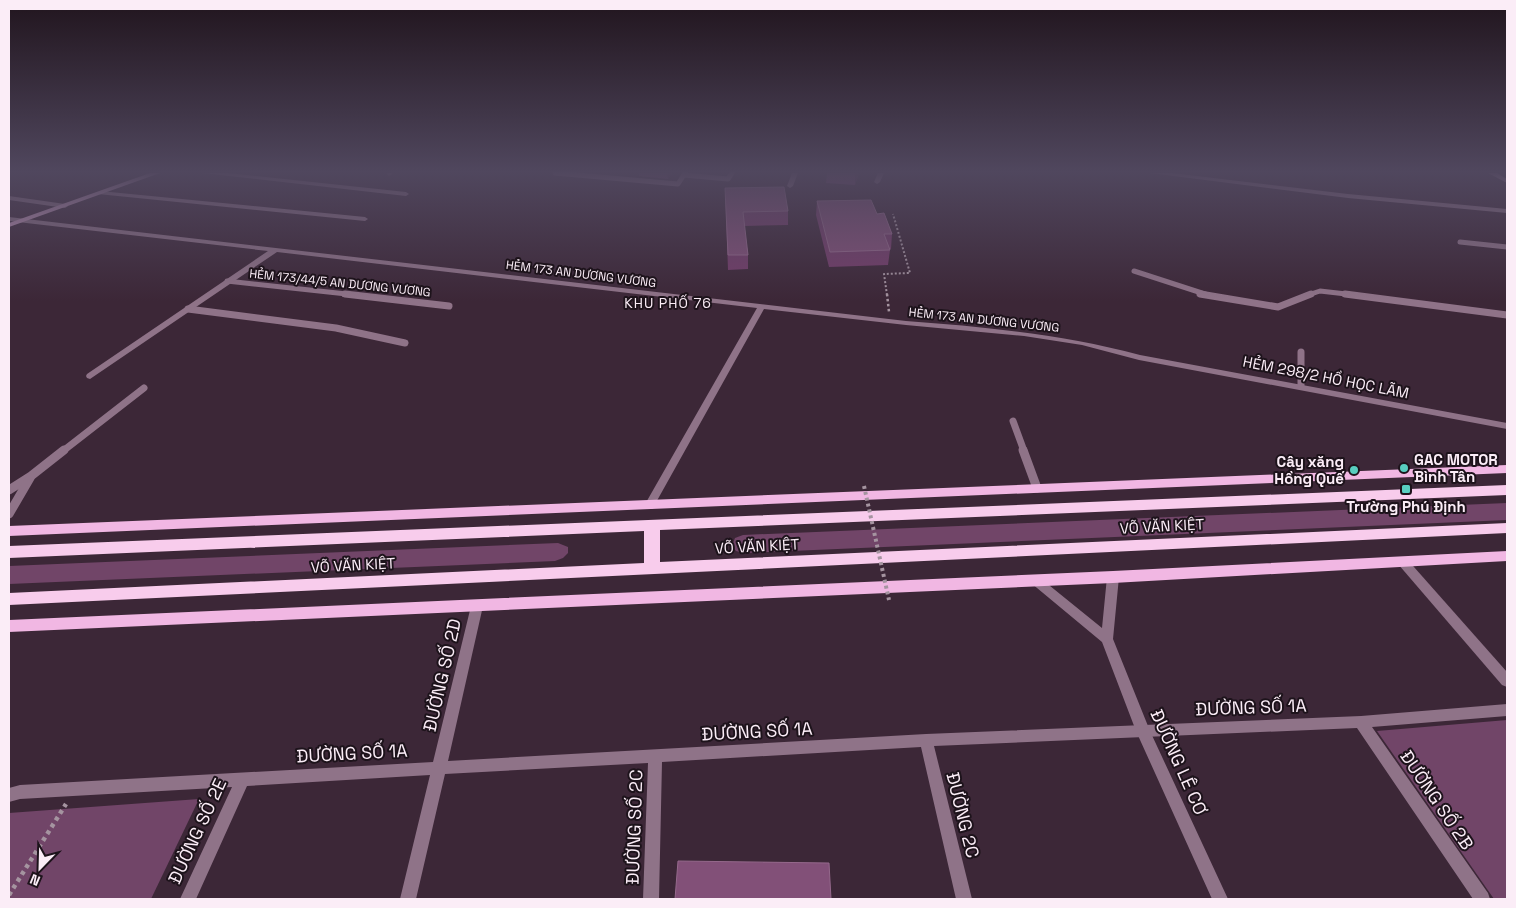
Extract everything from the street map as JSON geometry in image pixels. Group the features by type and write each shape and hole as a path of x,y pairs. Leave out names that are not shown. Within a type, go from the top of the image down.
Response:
{"highway":[{"name":"VÕ VĂN KIỆT","path":"9,552 1507,490"},
{"path":"652,526 652,568"},
{"name":"VÕ VĂN KIỆT","path":"9,599 1507,528"}],"main road":[{"path":"9,225 38,215"},
{"path":"9,531 1507,470"},
{"path":"9,626 1113,577 1507,556"}],"street":[{"path":"328,215 365,219"},
{"name":"HẺM 173 AN DƯƠNG VƯƠNG","path":"9,219 19,222 1030,335 1109,348 1139,357"},
{"path":"90,376 275,250"},
{"path":"649,506 762,306"},
{"name":"HẺM 298/2 HỒ HỌC LÃM","path":"1139,357 1507,426"},
{"path":"1402,561 1507,681"},
{"name":"ĐƯỜNG LÊ CƠ","path":"1113,577 1107,639 1143,731 1220,899"},
{"name":"ĐƯỜNG LÊ CƠ","path":"1035,580 1107,639"},
{"name":"ĐƯỜNG SỐ 2D","path":"408,899 441,767 477,606"},
{"name":"ĐƯỜNG SỐ 1A","path":"9,795 20,792 926,740 1361,722 1507,710"},
{"name":"ĐƯỜNG SỐ 2B","path":"1361,722 1482,899"},
{"name":"ĐƯỜNG 2C","path":"926,740 964,899"},
{"name":"ĐƯỜNG SỐ 2C","path":"650,899 655,755"},
{"name":"ĐƯỜNG SỐ 2E","path":"188,899 243,779"}],"lane":[{"path":"1460,242 1507,247"},
{"path":"1134,271 1199,294 1278,307 1320,290 1507,316"},
{"name":"HẺM 173/44/5 AN DƯƠNG VƯƠNG","path":"227,281 450,306"},
{"path":"188,308 336,328 405,343"},
{"path":"1301,352 1301,386"},
{"path":"9,490 31,476 144,388"},
{"path":"1014,421 1037,488"},
{"path":"9,514 31,476"}],"path":[{"path":"887,320 890,308 884,274 910,273 892,215"},
{"path":"864,486 889,600"},
{"path":"9,895 75,789"}],"shaded area":[{"path":"1507,503 1507,520 744,553 736,551 732,546 735,538 743,535"},
{"path":"558,543 568,547 568,553 563,558 555,561 9,584 9,566"},
{"path":"1507,720 1507,899 1494,899 1377,731"},
{"path":"199,799 151,899 9,899 9,813"}],"building":[{"path":"726,215 743,215 748,255 728,255"},
{"path":"821,215 885,215 892,234 884,234 890,250 830,252"},
{"path":"678,861 829,863 831,899 675,899"}],"place":[{"name":"GAC MOTOR Bình Tân","path":"1404,468"},
{"name":"Cây xăng Hồng Quế","path":"1354,470"},
{"name":"Trường Phú Định","path":"1406,489"}],"district":[{"name":"KHU PHỐ 76","path":"668,303"}]}
